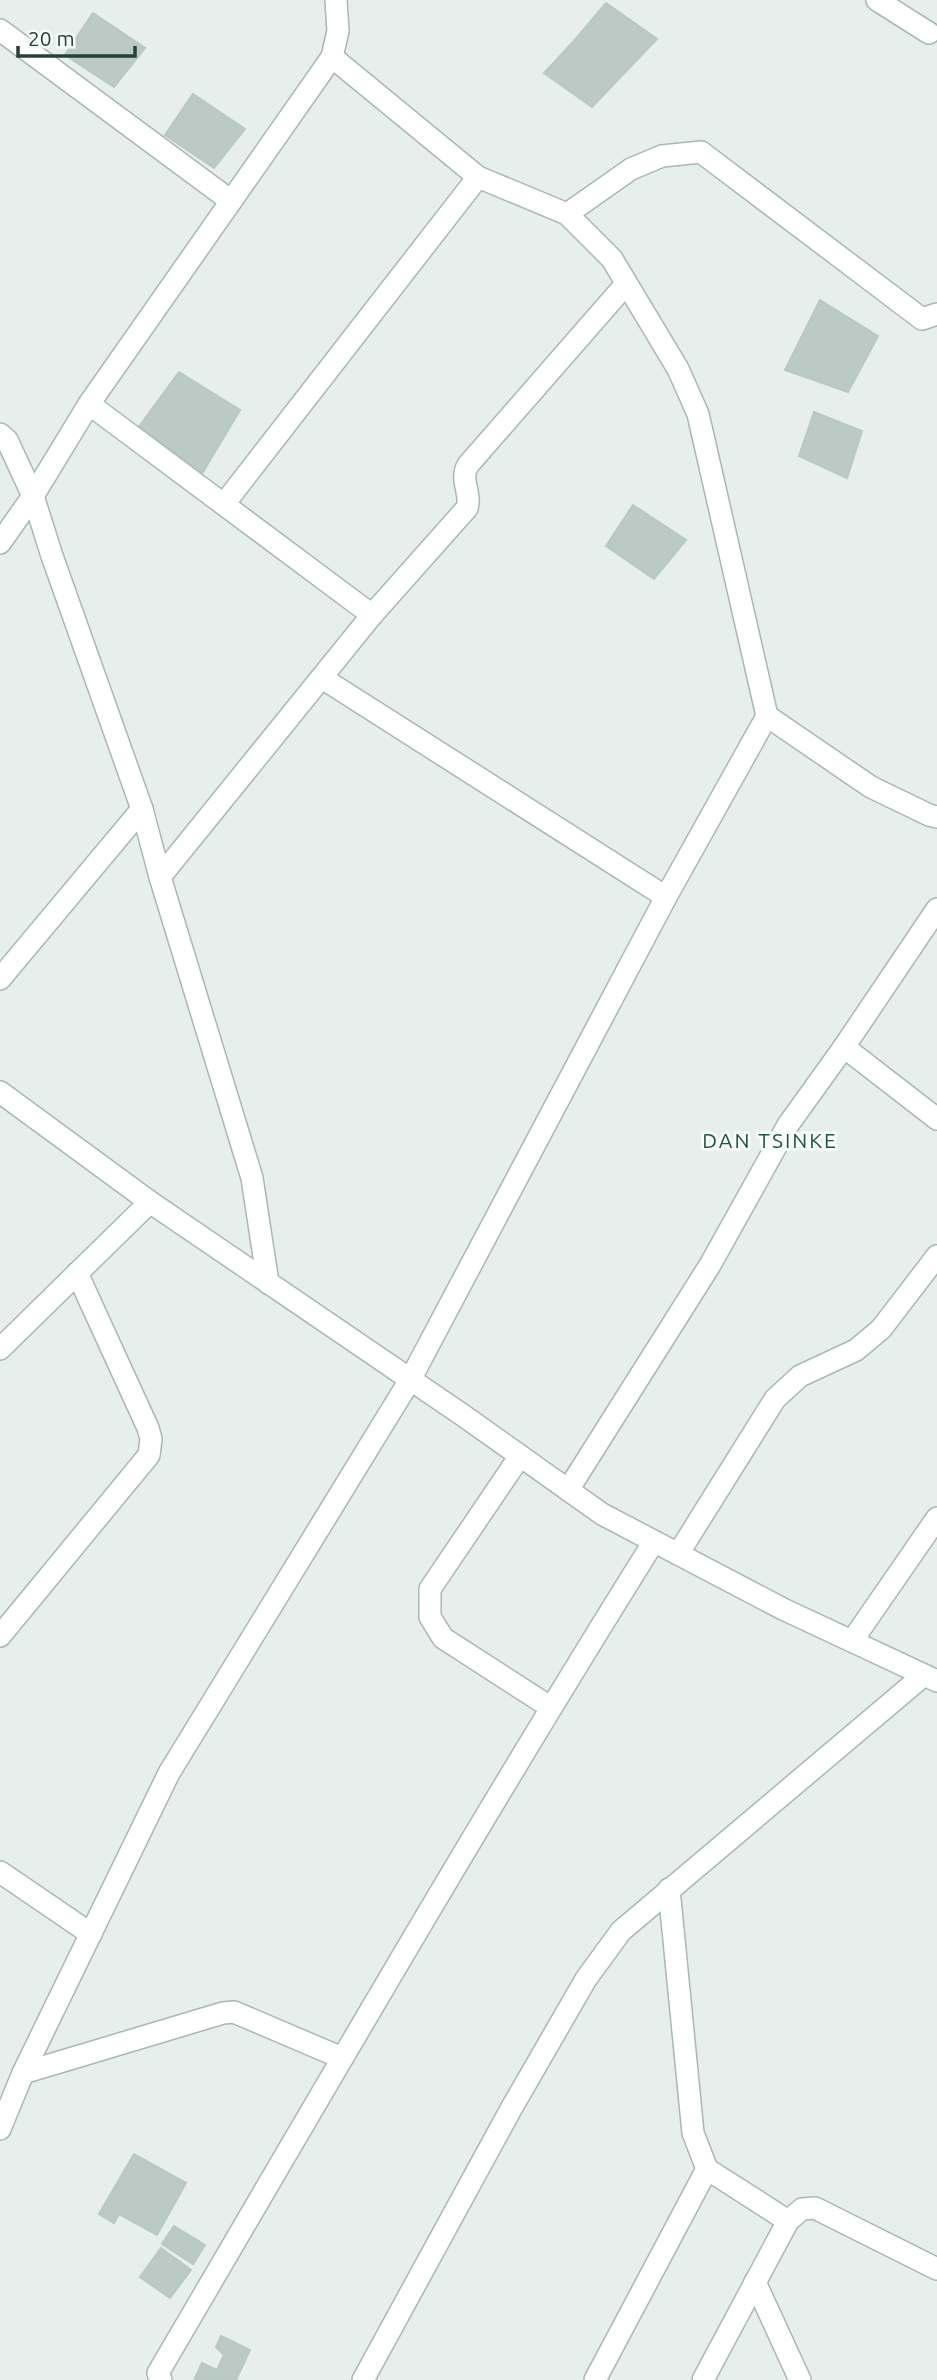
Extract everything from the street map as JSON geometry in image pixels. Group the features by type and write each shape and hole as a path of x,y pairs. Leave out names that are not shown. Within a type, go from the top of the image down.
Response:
{"street":[{"path":"0,543 33,496 89,404 332,57 338,31 336,0"},
{"path":"877,0 929,33"},
{"path":"0,30 231,201"},
{"path":"0,2129 23,2073 169,1773 410,1380 667,897 767,716 698,414 678,369 612,259 567,214 478,177 332,57"},
{"path":"567,214 631,169 662,156 701,152 922,319 937,314"},
{"path":"224,504 478,177"},
{"path":"160,877 372,615 467,508 469,503 463,478 468,465 626,284"},
{"path":"89,404 372,615"},
{"path":"0,434 7,440 33,496 142,809 160,877 252,1178 268,1283"},
{"path":"321,678 667,897"},
{"path":"767,716 871,787 937,817"},
{"path":"0,979 142,809"},
{"path":"568,1490 710,1265 788,1125 937,909"},
{"path":"844,1047 937,1119"},
{"path":"0,1092 150,1202 602,1514 653,1542 930,1678 621,1931 586,1979 511,2109 363,2380"},
{"path":"0,1349 150,1202"},
{"path":"678,1554 775,1399 800,1376 856,1350 881,1329 937,1256"},
{"path":"0,1636 149,1455 151,1439 148,1428 77,1273"},
{"path":"520,1456 430,1589 430,1617 443,1638 550,1707"},
{"path":"852,1641 937,1518"},
{"path":"161,2380 158,2373 342,2058 550,1707 653,1542"},
{"path":"0,1872 91,1934"},
{"path":"669,1889 693,2133 707,2169 788,2221"},
{"path":"23,2073 234,2012 342,2058"},
{"path":"595,2380 707,2169"},
{"path":"703,2380 788,2221 802,2209 815,2208 937,2269"},
{"path":"755,2282 800,2380"}],"building":[{"path":"606,3 657,39 592,107 544,73"},
{"path":"93,13 145,48 114,87 65,55"},
{"path":"193,94 245,129 214,168 165,135"},
{"path":"820,300 878,336 848,392 785,370"},
{"path":"179,372 240,410 200,477 138,428"},
{"path":"814,412 862,431 847,478 799,456"},
{"path":"633,505 686,540 654,579 606,546"},
{"path":"134,2154 186,2183 157,2235 119,2214 114,2223 99,2214"},
{"path":"174,2226 205,2245 193,2264 162,2244"},
{"path":"161,2248 191,2270 170,2298 140,2277"},
{"path":"221,2336 250,2350 236,2380 194,2380 202,2363 217,2370 224,2355 216,2347"}],"district":[{"name":"DAN TSINKE","path":"770,1140"}]}
